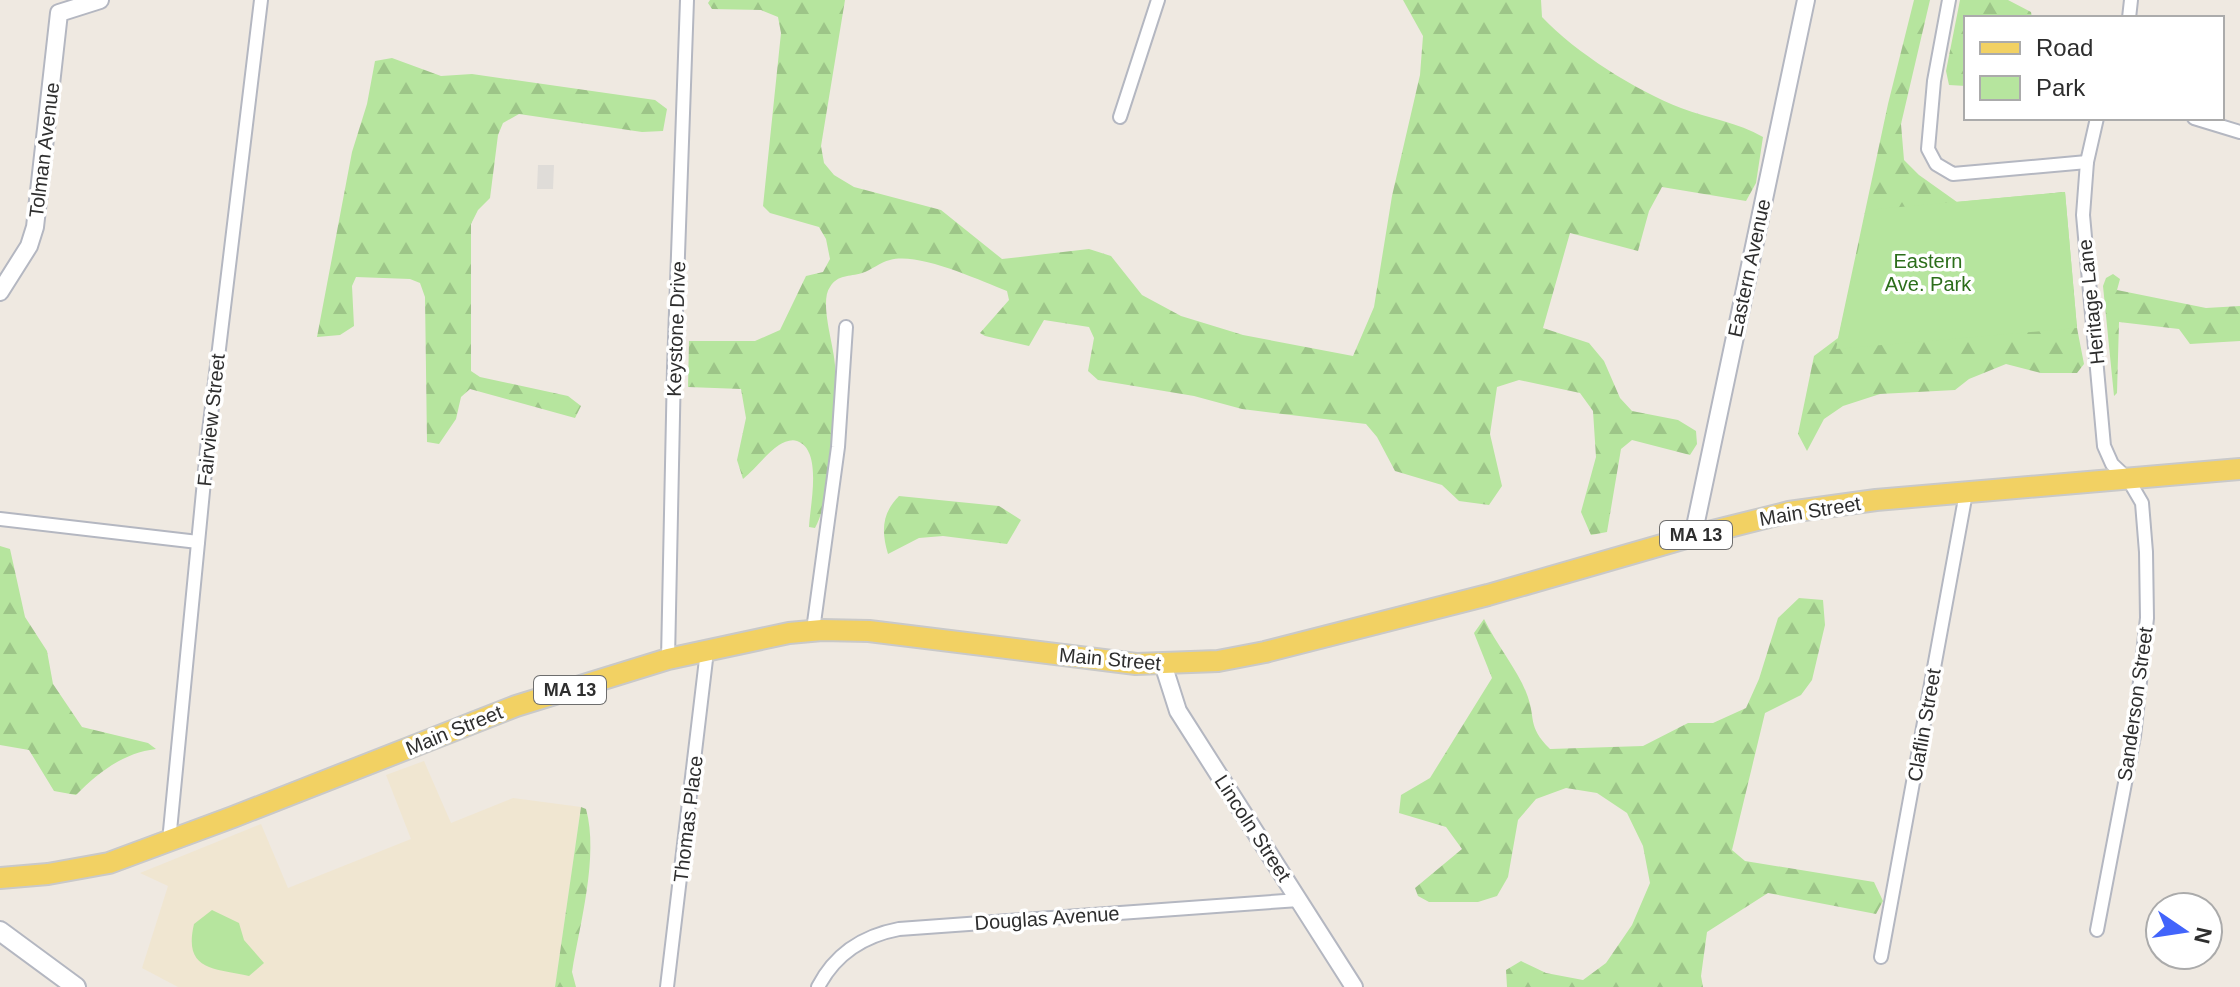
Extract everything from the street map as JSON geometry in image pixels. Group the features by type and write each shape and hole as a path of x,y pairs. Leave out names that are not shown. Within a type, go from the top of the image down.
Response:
{"main road":[{"name":"Main Street","path":"0,878 48,874 109,863 516,706 668,659 813,630 878,632 1104,661 1163,664 1218,661 1265,652 1488,595 1693,536 1800,510 2240,469"},
{"path":"0,931 76,987"}],"street":[{"path":"60,7 100,0"},
{"name":"Fairview Street","path":"169,841 198,542 261,0"},
{"name":"Keystone Drive","path":"668,659 687,0"},
{"path":"1120,117 1158,0"},
{"name":"Eastern Avenue","path":"1693,536 1806,0"},
{"path":"1949,0 1934,81 1928,149 1936,164 1953,174 2087,162"},
{"name":"Tolman Avenue","path":"0,292 29,246 35,227 60,7"},
{"name":"Heritage Lane","path":"2097,120 2087,162 2084,228 2104,446 2112,464 2128,479"},
{"path":"2201,120 2240,132"},
{"path":"813,630 838,447 846,327"},
{"name":"Sanderson Street","path":"2097,930 2134,736 2146,637 2148,596 2142,503 2128,479"},
{"name":"Claflin Street","path":"1881,957 1966,493"},
{"path":"0,519 198,542"},
{"name":"Thomas Place","path":"667,987 707,651"},
{"name":"Lincoln Street","path":"1163,664 1178,711 1354,987"},
{"name":"Douglas Avenue","path":"818,987 833,964 852,947 877,934 899,929 1299,900"}],"shaded area":[{"path":"538,165 554,165 553,189 537,189"},
{"path":"424,761 451,823 513,798 581,807 555,987 178,987 142,968 168,886 140,873 261,824 288,888 411,839 386,775"}],"green space":[{"path":"710,0 845,0 821,146 824,163 834,175 854,187 941,210 1002,259 1089,249 1111,256 1142,295 1181,316 1243,335 1353,356 1374,307 1392,196 1420,75 1423,36 1403,0 1541,0 1542,17 1556,31 1626,81 1692,112 1763,137 1756,183 1746,201 1662,187 1649,211 1638,251 1570,233 1543,328 1589,343 1604,361 1620,398 1632,411 1678,420 1696,431 1697,444 1690,455 1632,440 1621,449 1607,532 1591,535 1581,512 1596,457 1593,411 1580,393 1519,380 1497,387 1490,434 1502,486 1489,505 1459,501 1442,485 1395,471 1377,437 1366,424 1242,409 1194,396 1098,380 1088,371 1094,338 1089,327 1044,320 1029,346 985,336 980,333 1009,300 1007,291 932,263 902,259 886,261 866,272 840,278 827,294 826,313 835,365 832,449 821,513 815,528 809,527 813,479 810,455 805,446 795,440 781,444 743,479 737,460 746,418 741,389 688,387 689,341 755,341 780,330 806,276 823,272 830,259 826,239 819,227 770,213 763,206 781,33 778,17 761,10 712,9 708,3"},
{"name":"Eastern Ave. Park","path":"1914,0 1930,0 1901,124 1904,160 1919,175 1957,202 2065,192 2077,328 2084,364 2077,373 2041,373 2006,364 1969,379 1955,390 1880,394 1843,406 1824,419 1807,451 1798,434 1814,356 1838,338 1888,104"},
{"path":"1960,0 2008,0 2031,12 2032,16 1964,16 1964,86 1949,85 1946,71"},
{"path":"392,58 441,76 472,74 655,100 667,109 663,131 642,132 519,114 503,123 498,135 490,198 478,210 471,224 471,371 480,377 568,396 581,406 575,418 470,389 461,397 456,419 439,444 427,442 425,297 420,283 410,279 356,277 352,286 354,326 340,335 317,337 352,152 367,104 375,61"},
{"name":"Eastern Ave. Park","path":"2065,192 2077,328 1836,349 1867,210"},
{"path":"2113,274 2120,279 2117,290 2206,308 2240,306 2240,341 2190,344 2179,329 2119,322 2117,393 2114,396 2103,286 2106,278"},
{"path":"899,496 999,506 1021,520 1007,544 943,536 919,538 888,554 884,523 889,509"},
{"path":"0,546 10,549 25,617 47,651 53,684 82,727 148,743 156,749 112,765 76,795 54,791 29,750 0,745"},
{"path":"1799,598 1823,600 1825,625 1812,680 1801,695 1765,713 1732,850 1745,861 1874,882 1883,901 1876,914 1768,893 1707,932 1701,976 1703,987 1507,987 1506,970 1521,961 1546,973 1583,980 1606,963 1632,925 1650,883 1643,846 1627,813 1597,793 1566,788 1536,799 1518,820 1508,877 1497,896 1478,902 1429,902 1418,896 1415,888 1462,849 1446,827 1399,813 1401,795 1430,778 1492,678 1474,633 1484,619 1522,683 1535,728 1550,749 1643,746 1688,723 1713,723 1746,708 1759,679 1778,618"},
{"path":"581,807 586,809 590,847 587,890 572,972 576,987 555,987"},
{"path":"212,910 239,923 244,940 264,963 249,976 213,968 197,959 193,951 194,924"}]}
